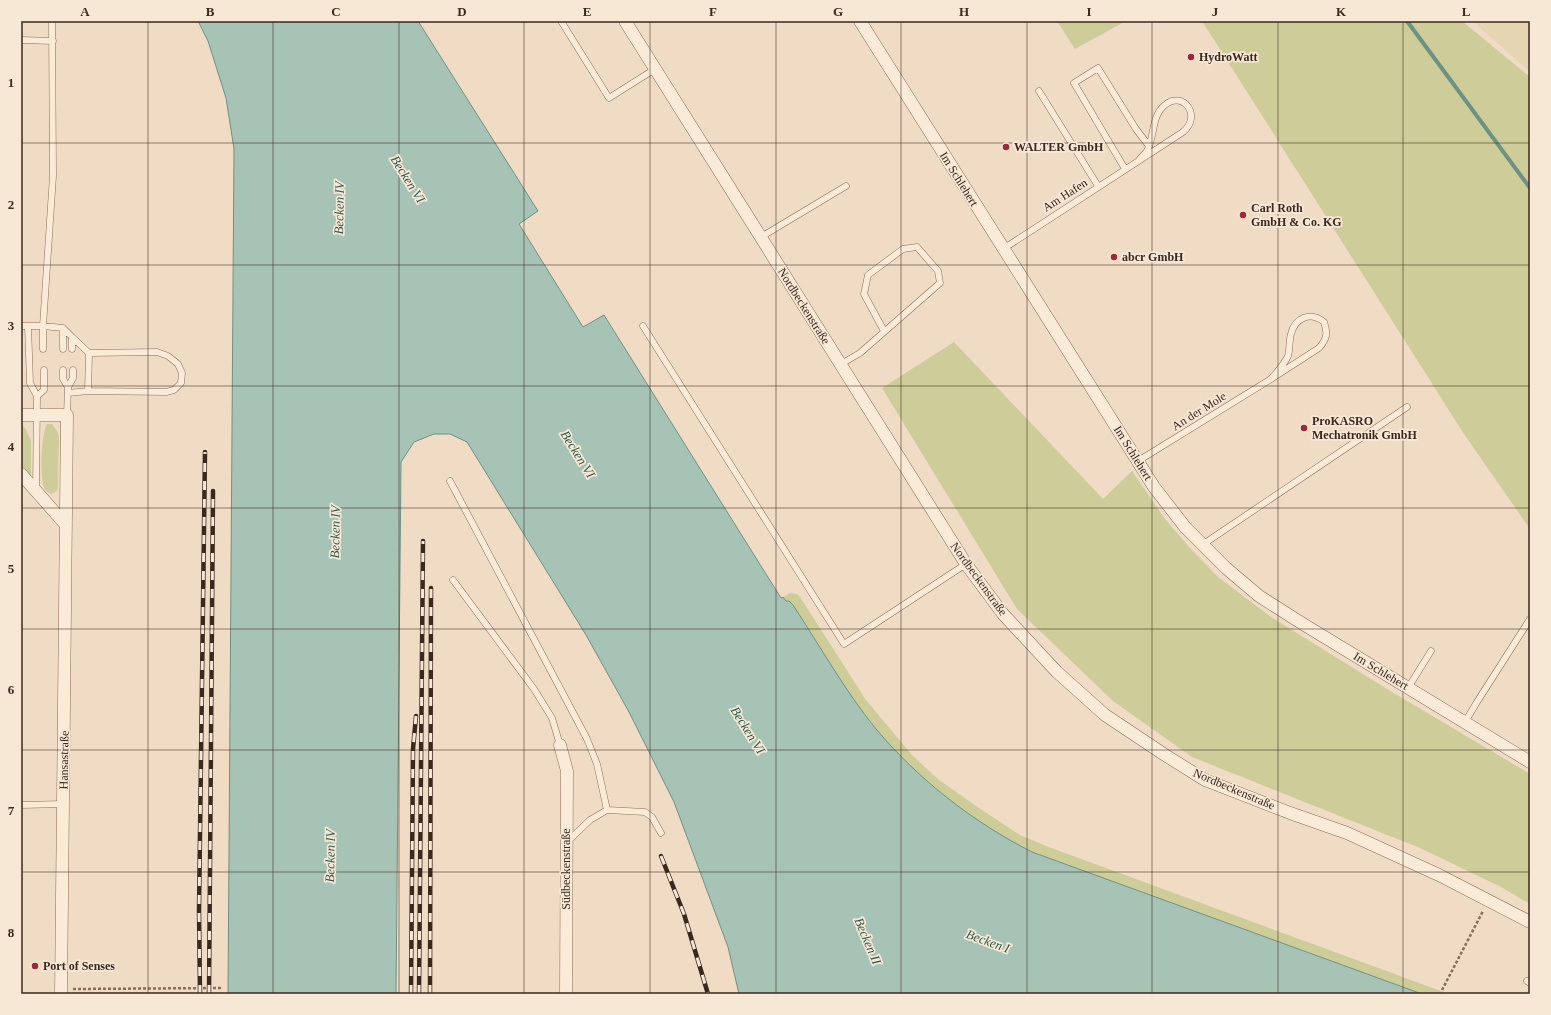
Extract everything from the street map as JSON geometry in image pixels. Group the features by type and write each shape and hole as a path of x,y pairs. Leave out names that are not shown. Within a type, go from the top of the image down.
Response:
{"street":[{"name":"Nordbeckenstraße","path":"625,21 652,71 761,237 966,564 1003,614 1057,672 1105,714 1205,780 1290,813 1348,833 1439,875 1530,922"},
{"name":"Im Schlehert","path":"860,21 1154,487 1185,527 1226,568 1259,596 1530,762"},
{"path":"21,415 67,415"},
{"name":"Hansastraße","path":"61,992 67,415"},
{"path":"21,474 66,525"},
{"name":"Südbeckenstraße","path":"560,745 567,771 566,994"}],"lane":[{"path":"43,349 43,326 53,176 52,21"},
{"path":"561,21 610,98 652,71"},
{"path":"21,40 53,41"},
{"path":"1125,169 1074,83 1098,68 1149,146"},
{"path":"1039,91 1098,186"},
{"name":"Am Hafen","path":"1003,248 1098,186 1139,160 1188,128 1191,124 1192,118 1190,109 1184,102 1175,100 1166,104 1159,110 1149,146 1139,160"},
{"path":"761,237 846,186"},
{"path":"841,364 860,353 940,282 938,271 917,247 903,249 868,275 864,294 884,331"},
{"name":"An der Mole","path":"1138,461 1272,379 1319,348 1325,341 1327,334 1324,322 1314,316 1305,317 1297,322 1291,333 1288,356 1272,379"},
{"path":"21,326 63,328 89,353 157,352 168,356 178,364 182,373 181,383 174,390 166,392 68,390"},
{"path":"28,326 30,383 37,396 36,490"},
{"path":"643,326 844,644 966,564"},
{"path":"63,328 63,349"},
{"path":"72,337 72,349"},
{"path":"88,391 89,353"},
{"path":"37,396 44,390 44,370"},
{"path":"63,370 63,379 68,390"},
{"path":"67,415 68,390 73,378 73,370"},
{"path":"1202,545 1407,407"},
{"path":"450,481 587,739 597,764 606,810"},
{"path":"453,580 534,689 552,718 560,745"},
{"path":"1465,722 1476,702 1530,618"},
{"path":"1408,688 1430,651"},
{"path":"21,805 63,804"},
{"path":"566,843 590,820 606,810 645,812 652,816 661,833"}],"path":[{"path":"1442,990 1489,900"},
{"path":"61,992 222,988"}],"shaded area":[{"path":"1057,21 1126,21 1075,49"},
{"path":"1202,21 1462,21 1530,77 1530,529 1464,434"},
{"path":"1474,21 1530,21 1530,72 1479,27"},
{"path":"954,342 1103,499 1132,471 1165,519 1218,577 1271,617 1392,692 1530,774 1530,904 1501,887 1420,848 1192,757 1113,701 1017,609 882,388"},
{"path":"47,424 52,424 59,437 58,487 57,491 51,494 45,490 41,467 43,438"},
{"path":"21,425 25,428 31,440 31,476 21,468"},
{"path":"790,593 797,594 800,597 866,700 912,755 939,780 1020,835 1046,846 1449,994 1422,994 1032,852 1010,840 968,813 948,798 910,766 876,729 843,684 793,605 789,601 786,601 783,597"}],"water":[{"path":"198,21 418,21 538,211 519,224 583,327 604,315 781,598 783,597 786,601 789,601 793,605 843,684 876,729 910,766 948,798 989,827 1032,852 1422,994 739,994 728,947 674,802 629,712 586,635 467,442 450,434 434,434 414,442 401,462 396,994 228,994 234,149 226,98 208,41"}],"waterway":[{"path":"1407,21 1530,188"}],"railway":[{"path":"200,994 199,911 205,452"},
{"path":"209,994 213,491"},
{"path":"419,994 423,541"},
{"path":"430,994 431,588"},
{"path":"411,994 413,749 416,716"},
{"path":"661,856 684,914 708,994"}],"place":[{"name":"HydroWatt","path":"1191,57"},
{"name":"WALTER GmbH","path":"1006,147"},
{"name":"Carl Roth GmbH & Co. KG","path":"1243,215"},
{"name":"abcr GmbH","path":"1114,257"},
{"name":"ProKASRO Mechatronik GmbH","path":"1304,428"},
{"name":"Port of Senses","path":"35,966"}],"water label":[{"name":"Becken VI","path":"408,179"},
{"name":"Becken IV","path":"339,208"},
{"name":"Becken VI","path":"578,454"},
{"name":"Becken IV","path":"335,532"},
{"name":"Becken VI","path":"748,730"},
{"name":"Becken IV","path":"330,856"},
{"name":"Becken II","path":"868,941"},
{"name":"Becken I","path":"988,941"}]}
